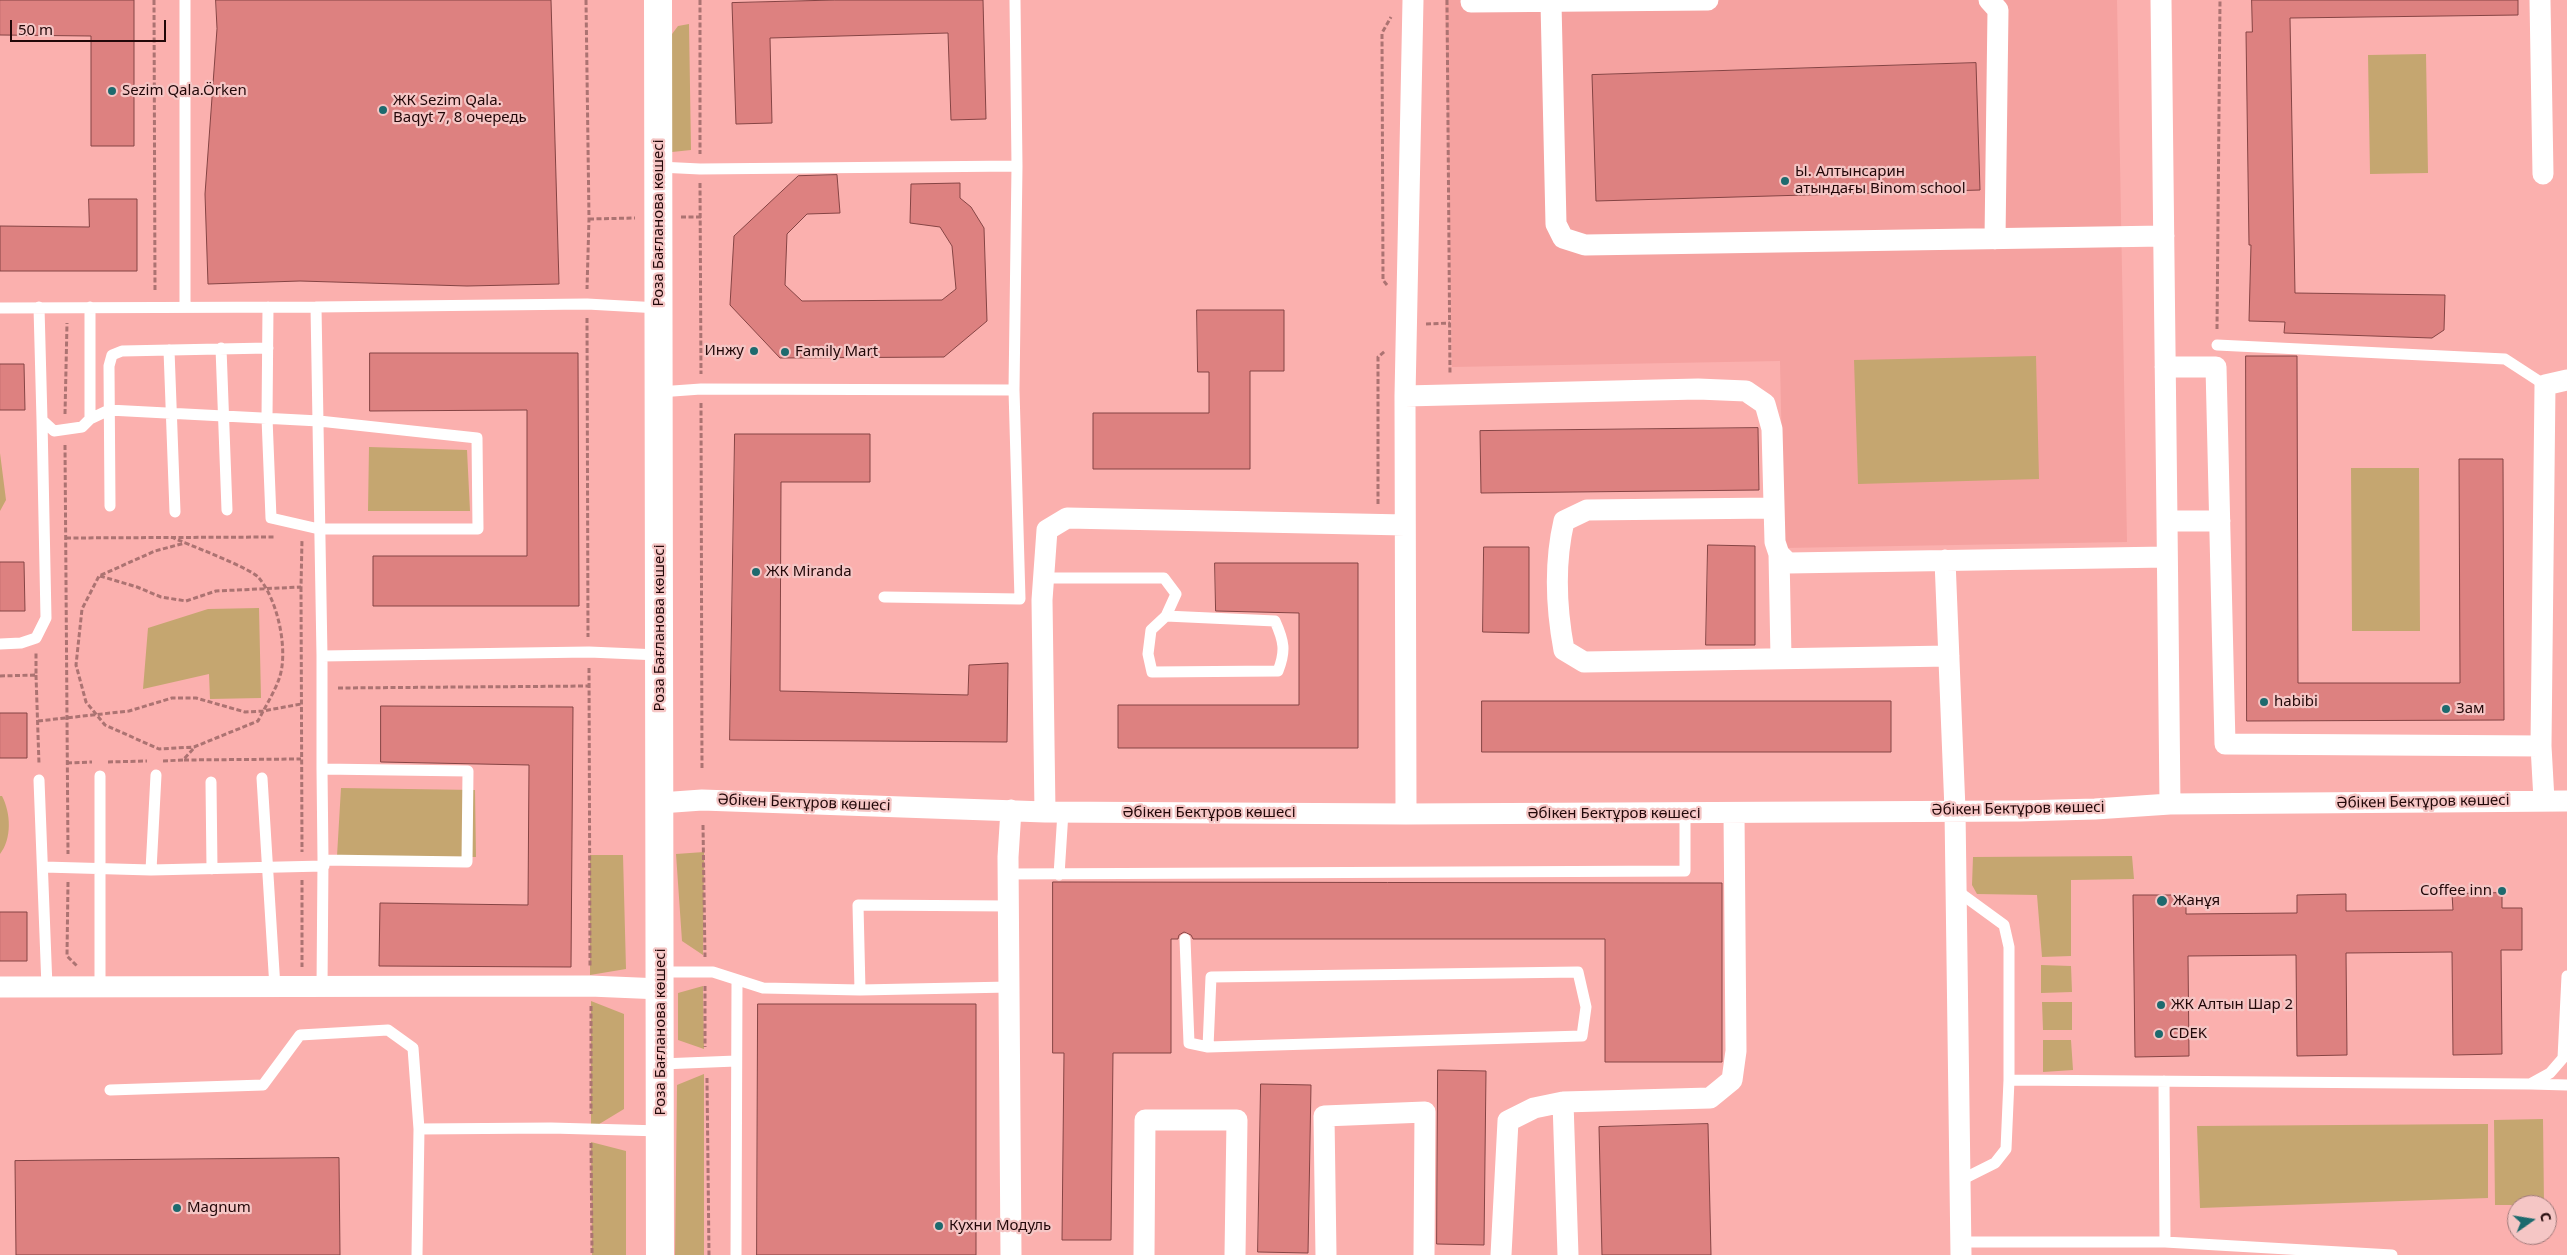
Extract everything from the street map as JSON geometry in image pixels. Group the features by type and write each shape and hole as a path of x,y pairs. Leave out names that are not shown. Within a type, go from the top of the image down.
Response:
{"street":[{"name":"Роза Бағланова көшесі","path":"658,0 660,1255"},
{"path":"1472,2 1551,3 1708,0"},
{"path":"1989,0 1998,10 1995,239"},
{"path":"2161,0 2170,804"},
{"path":"2540,0 2543,174"},
{"path":"1551,3 1556,224 1563,238 1585,245 2164,236"},
{"path":"1404,4 1406,814"},
{"path":"2165,367 2216,367 2225,744 2542,746"},
{"path":"2544,800 2542,746 2545,386 2567,380"},
{"path":"1405,396 1698,389 1746,391 1765,404 1772,429 1775,542 1779,554 1781,658"},
{"path":"1774,508 1587,510 1564,521 1558,549 1558,616 1564,650 1584,662 1949,656"},
{"path":"1054,812 1042,600 1047,530 1068,518 1405,525"},
{"path":"2167,521 2220,521"},
{"path":"1779,554 1788,563 1804,564 2167,557"},
{"path":"1945,560 1955,810 1961,1248"},
{"name":"Әбікен Бектұров көшесі","path":"660,803 702,800 1054,812 1406,814 2095,809 2170,804 2567,801"},
{"path":"1011,810 1009,906 1011,1255"},
{"path":"1501,1255 1508,1121 1534,1108 1564,1102 1710,1098 1732,1080 1736,1051 1734,813"},
{"path":"0,987 312,988 590,986 661,981"},
{"path":"1564,1102 1568,1255"},
{"path":"1326,1255 1324,1116 1425,1112 1424,1255"},
{"path":"1144,1255 1145,1120 1237,1120 1235,1255"}],"lane":[{"path":"185,0 185,307"},
{"path":"1016,0 1017,166 1014,390 1020,599"},
{"path":"658,167 700,169 1017,166"},
{"path":"0,308 587,304 659,308"},
{"path":"0,644 21,643 36,638 46,618 39,307"},
{"path":"90,307 90,419"},
{"path":"42,420 54,431 82,427 90,419 109,410 267,418 319,421 477,438 478,529 319,533 271,518 267,418 268,307"},
{"path":"312,988 323,863 322,656 316,307"},
{"path":"2217,345 2505,359 2545,386"},
{"path":"221,348 227,510"},
{"path":"110,506 109,366 112,355 122,351 268,348"},
{"path":"169,350 175,512"},
{"path":"659,392 701,389 1014,390"},
{"path":"1043,578 1164,578 1176,594 1166,616 1151,630 1148,654 1152,672 1278,671 1284,656 1282,636 1275,621 1166,616"},
{"path":"884,597 1042,600"},
{"path":"322,656 588,652 660,655"},
{"path":"44,867 151,870 267,866 302,867 323,863 466,862 468,771 322,769"},
{"path":"151,870 156,775"},
{"path":"100,776 100,988"},
{"path":"262,778 275,988"},
{"path":"39,780 44,867 47,988"},
{"path":"211,782 212,869"},
{"path":"1054,812 1059,875"},
{"path":"1010,874 1685,871 1685,813"},
{"path":"1956,890 2004,925 2009,947 2009,1080 2006,1149 1995,1163 1959,1181"},
{"path":"860,990 858,905 1009,906"},
{"path":"1185,939 1189,1043 1208,1047 1582,1036 1586,1007 1578,972 1211,977 1208,1047"},
{"path":"661,981 714,972 763,988 860,990 1010,987"},
{"path":"2530,1084 2550,1073 2562,1058 2567,976"},
{"path":"736,1255 737,980"},
{"path":"110,1090 263,1085 300,1035 388,1030 413,1048 418,1129 417,1255"},
{"path":"661,1064 736,1061"},
{"path":"2009,1080 2567,1085"},
{"path":"2164,1081 2165,1242"},
{"path":"418,1129 661,1131"},
{"path":"1961,1248 2165,1242 2329,1253 2392,1255"}],"path":[{"path":"154,0 155,307"},
{"path":"586,0 589,219 587,304 588,652 592,1255"},
{"path":"1447,0 1451,395"},
{"path":"2217,345 2220,0"},
{"path":"1388,286 1383,280 1382,33 1404,4"},
{"path":"67,307 64,429 68,868 67,956 100,988"},
{"path":"1378,524 1378,358 1390,346"},
{"path":"312,988 302,867 301,587 302,537 319,533"},
{"path":"171,537 185,543 257,576 275,604 282,639 280,678 258,720 194,747 159,749 105,725 86,702 76,665 82,609 99,576 155,551 185,543"},
{"path":"66,538 283,537"},
{"path":"99,576 137,586 161,597 186,601 216,591 265,587 301,587"},
{"path":"36,638 39,780"},
{"path":"0,676 36,675"},
{"path":"322,689 589,686"},
{"path":"38,721 129,711 172,698 196,698 245,712 263,711 300,704 322,704"},
{"path":"183,760 194,747"},
{"path":"106,762 301,759"},
{"path":"67,763 96,762"},
{"path":"703,825 705,852"}],"shaded area":[{"name":"Ы. Алтынсарин атындағы Binom school","path":"1445,0 2117,0 2127,542 1784,548 1780,361 1452,367"},
{"path":"689,24 691,150 672,152 672,34 678,26"},
{"path":"2426,54 2428,173 2370,174 2368,55"},
{"path":"2036,356 2039,479 1858,484 1854,360"},
{"path":"369,447 467,450 470,511 368,511"},
{"path":"0,453 6,500 0,511"},
{"path":"2351,468 2419,468 2420,631 2352,631"},
{"path":"259,608 261,698 210,699 209,674 143,689 148,628 208,609"},
{"path":"341,788 475,790 476,857 337,856"},
{"path":"0,796 2,796 5,803 9,826 7,841 0,854"},
{"path":"704,852 703,955 682,941 676,854"},
{"path":"590,855 623,855 626,969 590,975"},
{"path":"2132,856 2134,879 2071,880 2071,956 2042,957 2037,895 1977,894 1972,885 1973,857"},
{"path":"2041,965 2071,966 2072,992 2041,993"},
{"path":"703,986 704,1049 678,1040 678,993"},
{"path":"591,1001 624,1014 624,1109 591,1129"},
{"path":"2042,1002 2072,1002 2072,1030 2043,1030"},
{"path":"2043,1040 2071,1040 2073,1070 2043,1072"},
{"path":"704,1074 704,1255 675,1255 677,1085"},
{"path":"2543,1119 2544,1195 2507,1195 2507,1205 2495,1205 2494,1120"},
{"path":"2488,1124 2488,1198 2200,1208 2197,1126"},
{"path":"591,1142 626,1151 626,1255 592,1255"}],"building":[{"name":"Sezim Qala.Örken","path":"0,0 134,0 134,146 91,146 91,36 0,35"},
{"name":"ЖК Sezim Qala. Baqyt 7, 8 очередь","path":"216,0 551,0 559,284 467,286 300,281 208,284 205,194 217,29"},
{"path":"835,0 983,0 986,119 951,120 948,33 770,38 772,123 736,124 732,3"},
{"path":"2252,0 2518,0 2518,15 2290,18 2295,293 2445,295 2444,330 2432,338 2284,333 2285,322 2249,321 2251,245 2249,245 2246,32 2252,32"},
{"path":"1976,63 1980,190 1596,201 1592,75"},
{"path":"837,175 840,213 807,214 787,234 785,285 802,301 942,300 956,289 952,246 940,227 910,223 911,184 960,183 960,198 971,207 984,228 987,321 944,357 780,358 730,305 734,236 798,176"},
{"path":"89,199 137,199 137,271 0,271 0,226 89,227"},
{"path":"1197,310 1284,310 1284,371 1250,371 1250,469 1093,469 1093,413 1209,413 1209,372 1198,372"},
{"path":"370,353 578,353 579,606 373,606 373,556 527,556 527,410 370,411"},
{"path":"2246,356 2297,356 2298,683 2460,683 2459,459 2503,459 2504,720 2247,721"},
{"path":"0,364 24,364 25,410 0,410"},
{"path":"1758,428 1759,490 1481,493 1480,431"},
{"name":"ЖК Miranda","path":"735,434 870,434 870,482 781,482 780,691 968,695 969,665 1008,663 1007,742 730,740"},
{"path":"1708,545 1755,546 1755,645 1706,645"},
{"path":"1484,547 1529,547 1529,633 1483,632"},
{"path":"0,562 24,562 25,611 0,611"},
{"path":"1215,563 1358,563 1358,748 1118,748 1118,705 1299,705 1299,613 1216,611"},
{"path":"1482,701 1891,701 1891,752 1482,752"},
{"path":"381,706 573,707 571,967 379,966 380,903 528,905 529,765 381,762"},
{"path":"0,713 27,713 27,758 0,758"},
{"path":"1053,882 1722,883 1722,1062 1605,1062 1605,939 1193,939 1191,935 1184,932 1179,935 1178,939 1171,939 1171,1053 1113,1053 1111,1240 1062,1240 1064,1053 1053,1053"},
{"name":"ЖК Алтын Шар 2","path":"2502,893 2502,908 2522,908 2522,950 2501,950 2502,1054 2453,1055 2452,952 2346,953 2347,1055 2297,1056 2296,955 2188,956 2189,1056 2135,1057 2133,895 2186,895 2186,914 2297,913 2297,895 2346,894 2346,911 2453,910 2452,894"},
{"path":"0,912 27,912 27,961 0,961"},
{"path":"758,1004 976,1004 976,1255 757,1255"},
{"path":"1438,1070 1486,1071 1484,1245 1437,1244"},
{"path":"1261,1084 1311,1085 1308,1253 1258,1252"},
{"path":"1708,1124 1711,1255 1602,1255 1599,1127"},
{"name":"Magnum","path":"339,1158 340,1255 16,1255 15,1161"}],"place":[{"name":"Sezim Qala.Örken","path":"112,91"},
{"name":"ЖК Sezim Qala. Baqyt 7, 8 очередь","path":"383,110"},
{"name":"Ы. Алтынсарин атындағы Binom school","path":"1785,181"},
{"name":"Инжу","path":"754,351"},
{"name":"Family Mart","path":"785,352"},
{"name":"ЖК Miranda","path":"756,572"},
{"name":"habibi","path":"2264,702"},
{"name":"Зам","path":"2446,709"},
{"name":"Coffee inn","path":"2502,891"},
{"name":"Жанұя","path":"2162,901"},
{"name":"ЖК Алтын Шар 2","path":"2161,1005"},
{"name":"CDEK","path":"2159,1034"},
{"name":"Magnum","path":"177,1208"},
{"name":"Кухни Модуль","path":"939,1226"}]}
